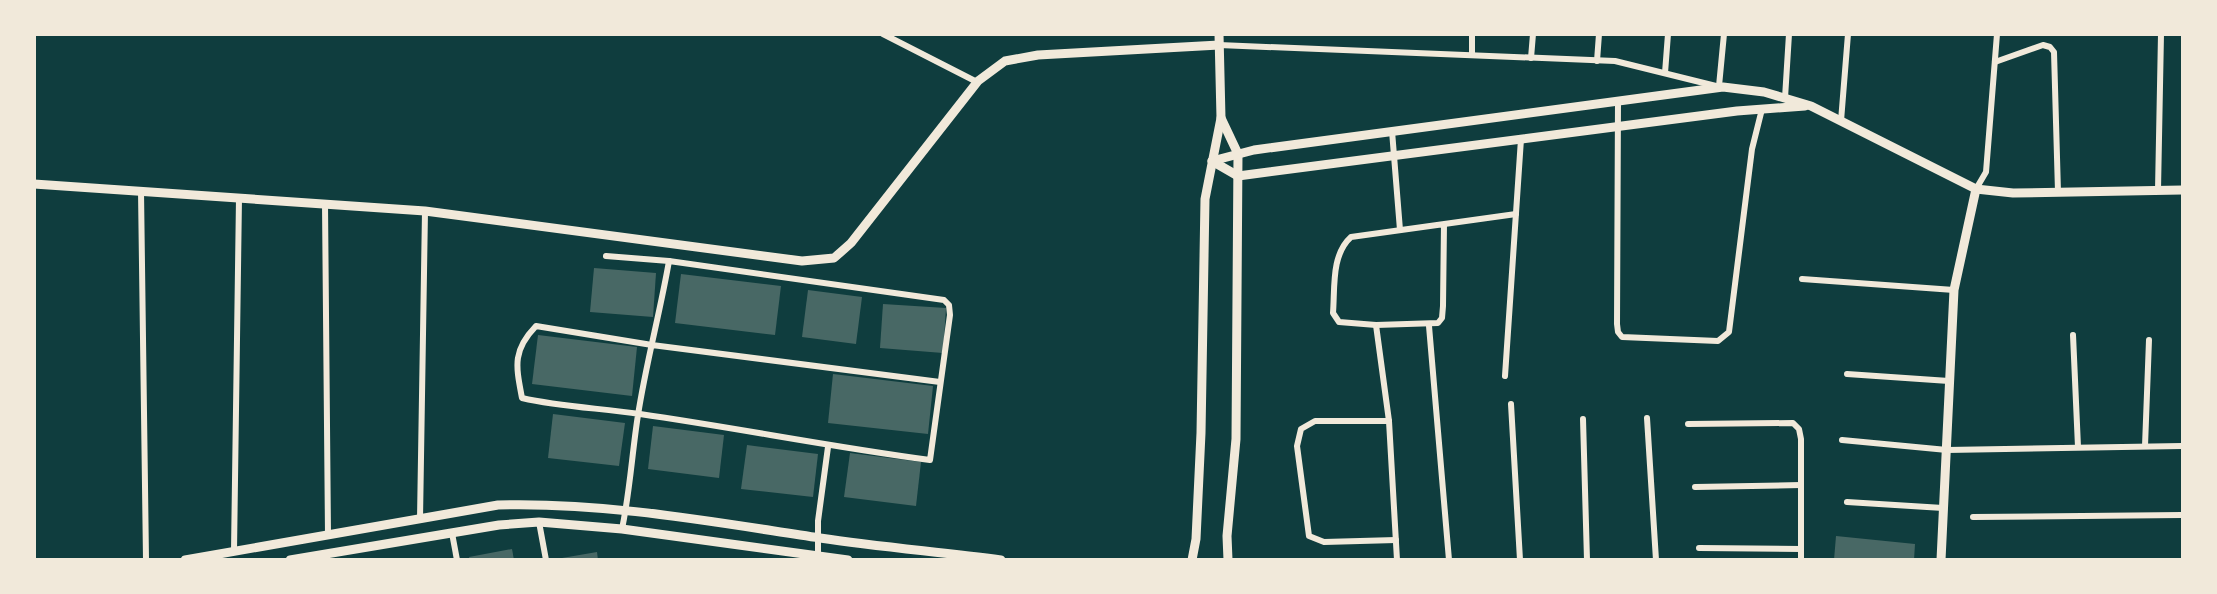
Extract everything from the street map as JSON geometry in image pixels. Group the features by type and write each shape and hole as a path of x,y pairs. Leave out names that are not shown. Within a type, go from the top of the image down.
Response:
{"street":[{"path":"882,34 977,82"},
{"path":"1192,560 1196,539 1201,433 1205,198 1221,118 1219,34"},
{"path":"1472,34 1472,55"},
{"path":"1531,58 1533,34"},
{"path":"1597,61 1599,34"},
{"path":"1665,73 1668,34"},
{"path":"1721,87 1724,34"},
{"path":"1785,98 1789,34"},
{"path":"1841,121 1848,34"},
{"path":"1941,560 1954,290 1976,189 1986,172 1997,34"},
{"path":"2158,190 2161,34"},
{"path":"34,184 425,212 802,261 834,258 851,243 977,82 1005,62 1038,55 1219,45 1616,61 1721,87 1764,92 1811,106 1976,189 2013,193 2182,190"},
{"path":"1995,62 2043,45 2055,52 2058,192"},
{"path":"1212,161 1238,154 1392,131 1721,87"},
{"path":"1618,101 1620,126 1618,333 1622,337 1718,341 1729,332 1752,149 1762,109"},
{"path":"1212,161 1238,176 1620,126 1762,109 1811,106"},
{"path":"1221,118 1238,154 1236,439 1227,536 1228,560"},
{"path":"1392,131 1400,230"},
{"path":"1505,376 1521,139"},
{"path":"141,191 146,560"},
{"path":"234,551 239,198"},
{"path":"325,204 328,535"},
{"path":"420,519 425,212"},
{"path":"1444,224 1442,318 1438,323 1429,326 1339,322 1333,313 1337,259 1342,245 1351,237 1400,230 1516,214"},
{"path":"606,256 669,261 944,300 949,305 950,315 930,460 828,447 638,414 551,404 522,398 515,361 524,338 536,326 652,345 940,382"},
{"path":"622,529 638,414 669,261"},
{"path":"1802,279 1954,290"},
{"path":"1376,325 1389,421 1397,560"},
{"path":"1429,326 1449,560"},
{"path":"2073,335 2078,447"},
{"path":"2145,446 2149,340"},
{"path":"1847,374 1949,381"},
{"path":"1511,404 1520,560"},
{"path":"1647,418 1656,560"},
{"path":"1583,419 1587,560"},
{"path":"1389,421 1315,421 1301,429 1297,446 1309,536 1324,542 1396,540"},
{"path":"1688,424 1793,423 1799,429 1802,439 1801,560"},
{"path":"1842,440 1947,450 2182,446"},
{"path":"818,556 828,447"},
{"path":"1695,487 1801,485"},
{"path":"1847,502 1943,508"},
{"path":"185,560 498,505 522,504 626,510 818,538 1001,560"},
{"path":"522,504 522,523"},
{"path":"1973,517 2182,515"},
{"path":"539,522 546,560"},
{"path":"290,560 339,555 452,533 539,522 622,529 848,560"},
{"path":"452,533 457,560"},
{"path":"1699,548 1801,549"}],"building":[{"path":"594,268 656,273 653,317 590,312"},
{"path":"681,274 781,286 775,335 675,323"},
{"path":"808,290 862,297 856,344 802,337"},
{"path":"883,304 946,308 943,353 880,348"},
{"path":"538,335 637,347 632,396 532,384"},
{"path":"833,374 933,386 928,434 828,423"},
{"path":"553,414 625,423 619,466 548,458"},
{"path":"653,426 724,435 719,478 648,469"},
{"path":"747,445 818,454 813,497 741,489"},
{"path":"850,453 921,462 916,506 844,497"},
{"path":"1836,536 1915,544 1914,560 1834,560"},
{"path":"512,549 514,560 470,560 469,557"},
{"path":"597,552 598,560 562,560 562,558"}]}
